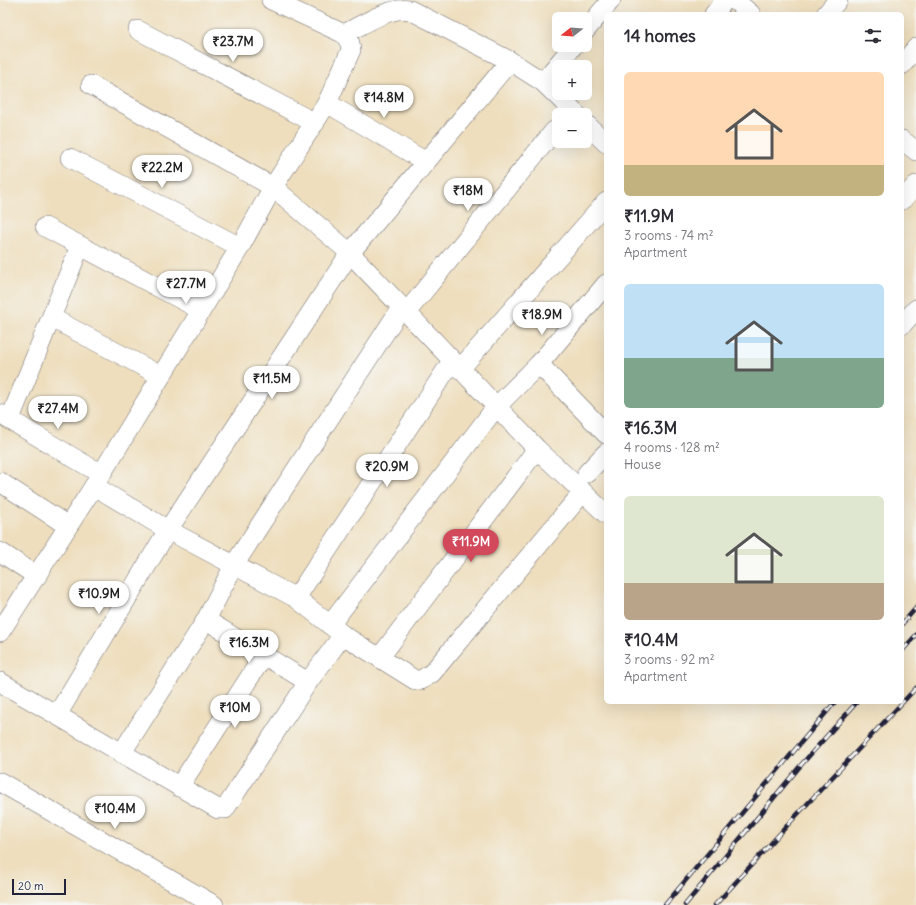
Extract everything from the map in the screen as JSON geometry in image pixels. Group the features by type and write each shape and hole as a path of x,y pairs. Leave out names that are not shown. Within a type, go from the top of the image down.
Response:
{"street":[{"path":"2,622 37,576 98,480 240,247 273,187 327,103 351,50 350,43 344,34 271,0"},
{"path":"592,23 611,0"},
{"path":"716,12 725,0"},
{"path":"734,0 749,12"},
{"path":"828,12 838,0"},
{"path":"344,34 391,12 402,8 410,10 510,61 543,82 570,108"},
{"path":"138,30 315,123"},
{"path":"904,63 916,48"},
{"path":"543,82 568,52"},
{"path":"57,715 168,530 350,253 510,61"},
{"path":"91,85 273,187 350,253 537,449 604,512"},
{"path":"327,103 426,162"},
{"path":"592,129 604,141"},
{"path":"121,754 206,620 234,566 404,311 552,133"},
{"path":"904,142 916,151"},
{"path":"70,158 240,247"},
{"path":"904,198 916,185"},
{"path":"296,598 456,365 604,204"},
{"path":"45,227 201,310"},
{"path":"80,246 52,318 5,417 98,480 168,530 296,598 336,630 415,680 421,680 428,677 583,492"},
{"path":"0,682 179,787 218,809 225,810 308,682 336,630 496,407 539,364 604,286"},
{"path":"904,323 916,309"},
{"path":"52,318 161,376"},
{"path":"539,364 604,432"},
{"path":"380,657 537,449"},
{"path":"587,473 604,455"},
{"path":"0,482 68,526"},
{"path":"0,552 37,576"},
{"path":"206,620 308,682"},
{"path":"179,787 264,655"},
{"path":"0,782 214,905"}],"railway":[{"path":"904,622 916,608"},
{"path":"904,649 916,635"},
{"path":"904,701 916,688"},
{"path":"665,905 833,704"},
{"path":"685,905 801,765 855,704"},
{"path":"715,905 901,704"}]}
